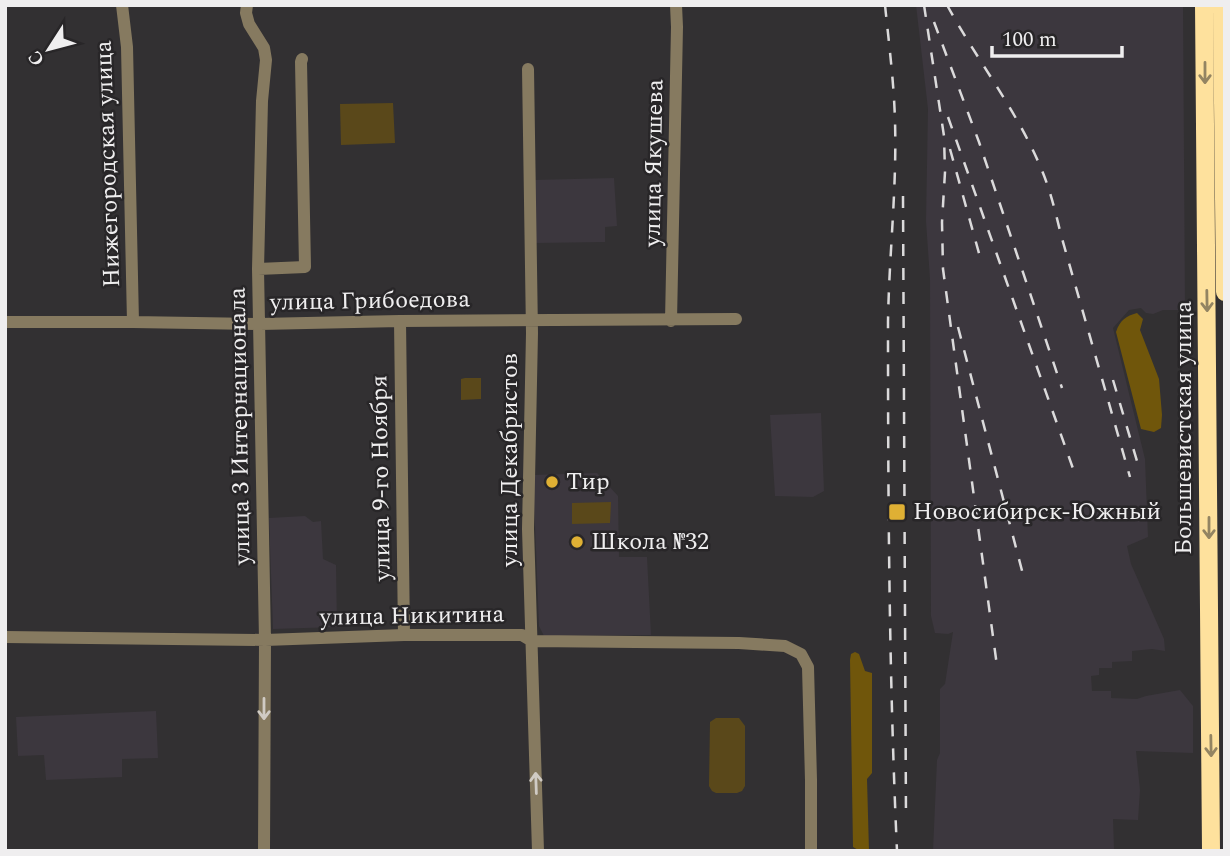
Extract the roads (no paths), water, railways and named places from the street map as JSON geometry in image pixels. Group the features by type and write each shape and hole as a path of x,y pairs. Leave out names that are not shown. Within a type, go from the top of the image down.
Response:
{"highway":[{"name":"Большевистская улица","path":"1205,5 1211,851"},
{"name":"Большевистская улица","path":"1222,5 1225,292"}],"street":[{"name":"Нижегородская улица","path":"122,5 127,47 133,322"},
{"name":"улица 3 Интернационала","path":"247,5 249,24 264,48 266,60 262,102 258,269 265,640 264,851"},
{"name":"улица Якушева","path":"671,321 676,5"},
{"path":"258,269 305,267 302,59"},
{"name":"улица Декабристов","path":"528,69 532,320 528,529 538,851"},
{"name":"улица Грибоедова","path":"5,322 260,324 736,319"},
{"name":"улица 9-го Ноября","path":"400,321 404,635"},
{"name":"улица Никитина","path":"5,637 265,640 404,635 522,635 532,641 785,646 801,654 808,667 811,851"}],"railway":[{"path":"885,5 895,121 888,388 891,653 897,851"},
{"path":"924,5 944,136 943,269 997,666"},
{"path":"947,5 1022,129 1043,173 1130,477"},
{"path":"934,22 979,142 1062,388"},
{"path":"948,117 1076,477"},
{"path":"950,149 982,264"},
{"path":"903,196 906,819"},
{"path":"958,327 1025,582"},
{"path":"1113,380 1137,461"}],"place":[{"name":"Тир","path":"552,482"},
{"name":"Новосибирск-Южный","path":"897,512"},
{"name":"Школа №32","path":"577,542"}]}
